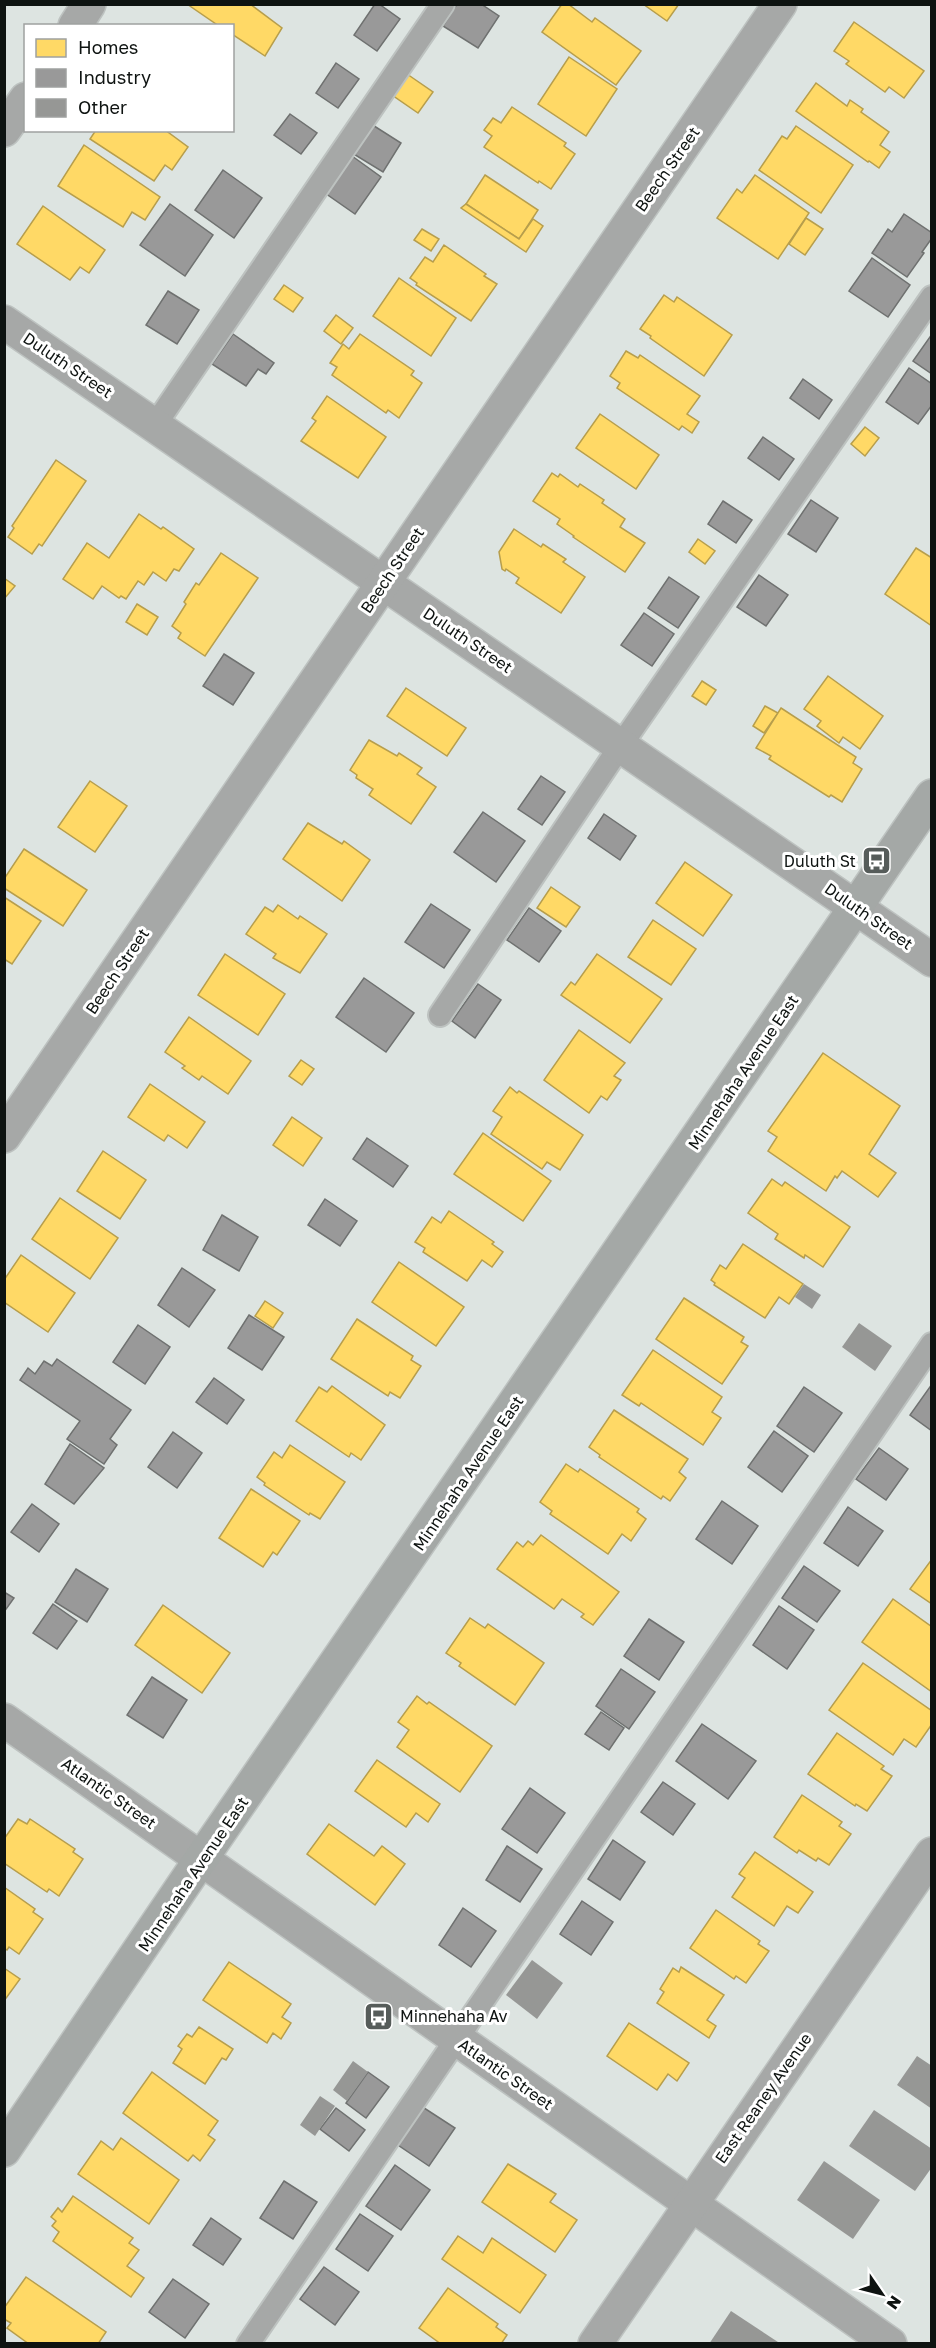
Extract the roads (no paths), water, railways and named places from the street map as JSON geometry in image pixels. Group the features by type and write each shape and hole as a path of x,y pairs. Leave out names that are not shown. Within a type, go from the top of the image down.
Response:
{"main road":[{"name":"Minnehaha Avenue East","path":"4,2150 201,1859 932,796"}],"street":[{"path":"76,24 89,4"},
{"name":"Beech Street","path":"4,1136 780,4"},
{"path":"4,130 24,102"},
{"name":"Duluth Street","path":"4,322 932,960"},
{"name":"Atlantic Street","path":"4,1720 890,2343"},
{"name":"East Reaney Avenue","path":"594,2343 932,1854"}],"lane":[{"path":"155,425 444,4"},
{"path":"440,1015 621,745 932,297"},
{"path":"248,2343 932,1344"}],"place":[{"name":"Duluth St","path":"877,861"},
{"name":"Minnehaha Av","path":"379,2016"}]}
